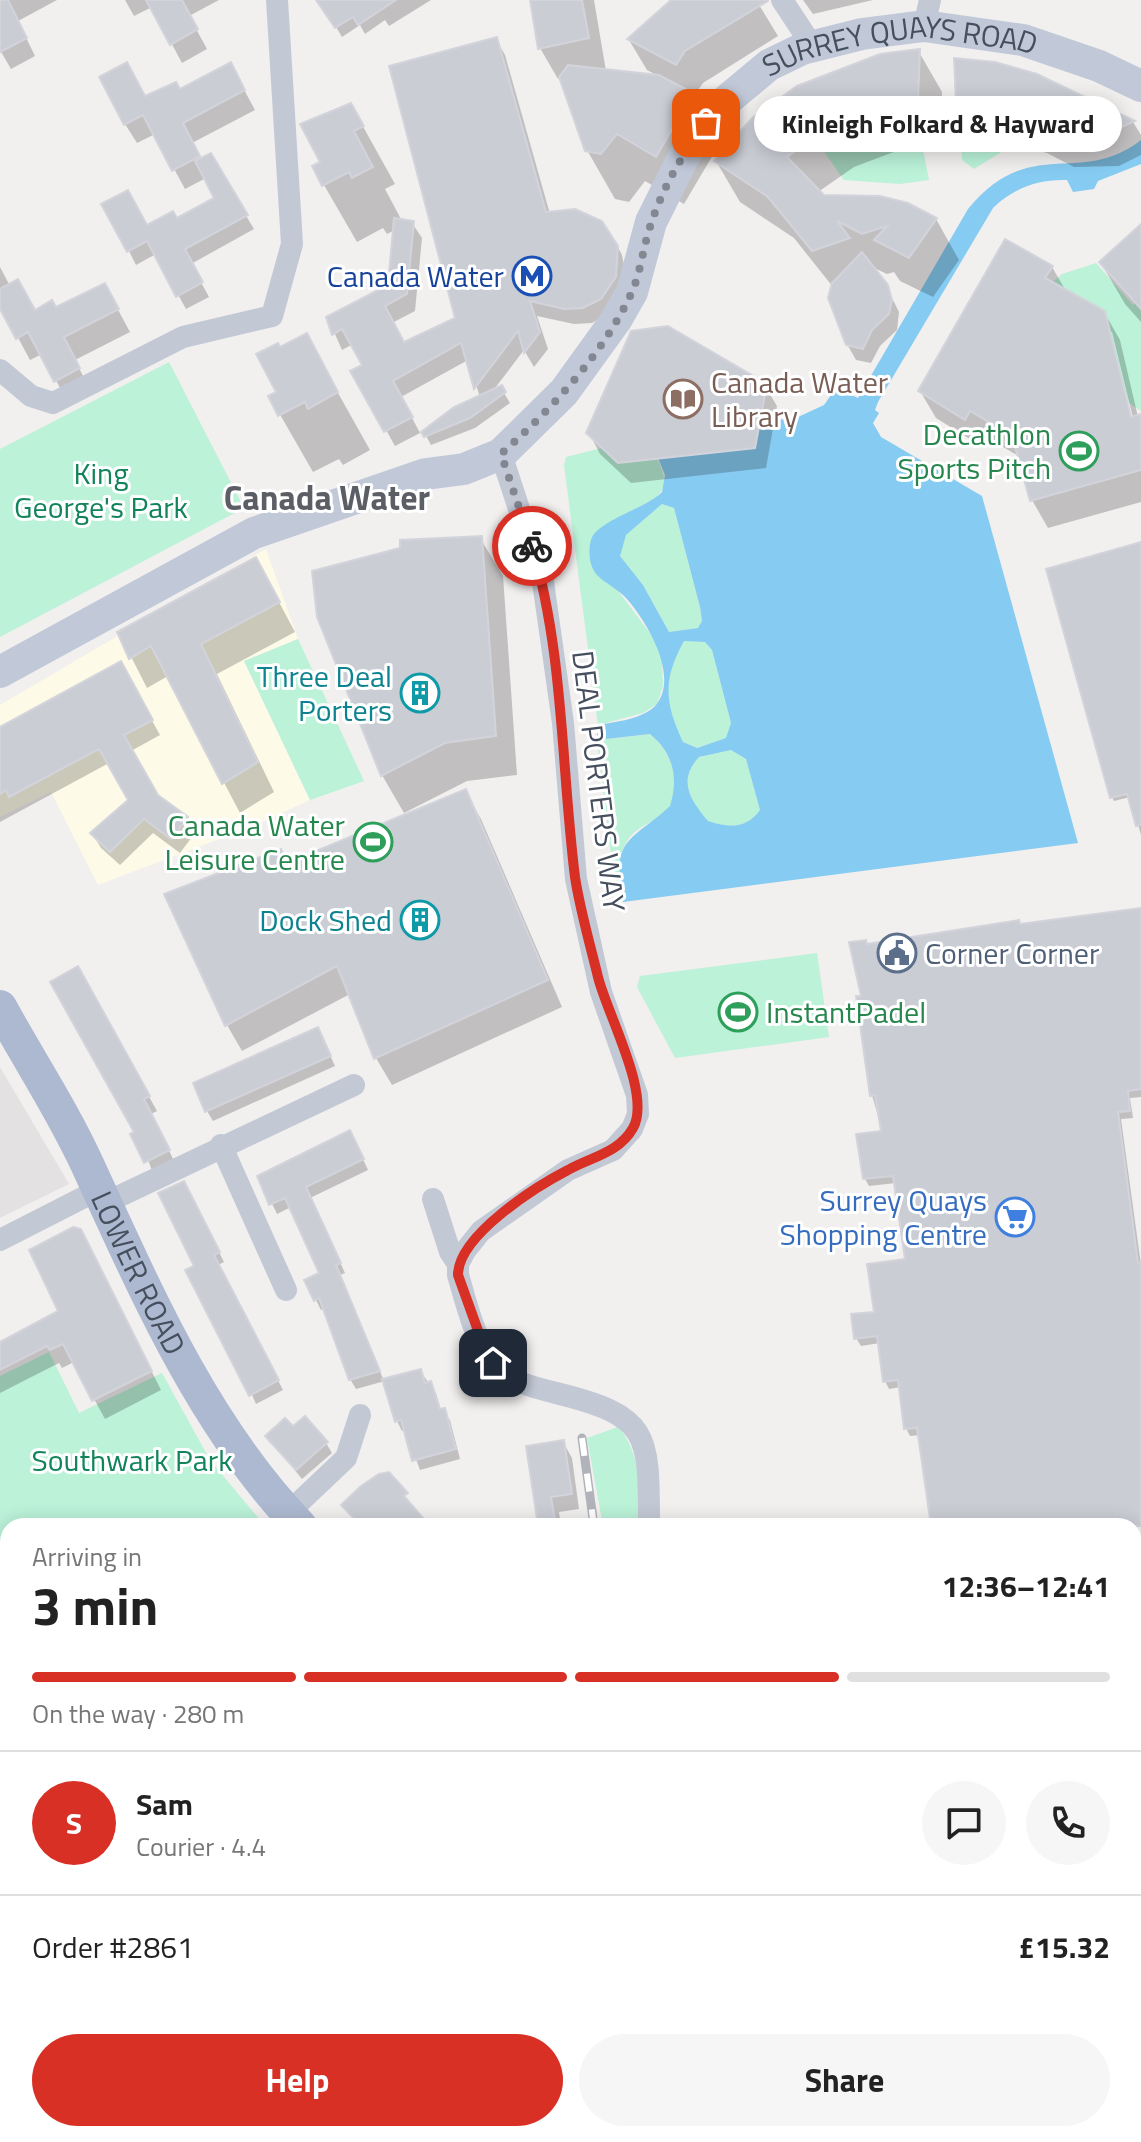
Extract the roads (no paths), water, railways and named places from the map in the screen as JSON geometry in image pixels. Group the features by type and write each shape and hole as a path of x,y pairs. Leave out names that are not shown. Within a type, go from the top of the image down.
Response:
{"main road":[{"name":"LOWER ROAD","path":"0,1007 57,1105 216,1422 292,1518"}],"street":[{"path":"0,370 31,396 53,403 183,337 272,316 292,244 277,0"},
{"path":"782,0 813,47"},
{"name":"SURREY QUAYS ROAD","path":"0,672 254,533 426,474 464,469 501,454 564,392 616,320 632,292 655,212 691,142 745,83 769,65 813,47 927,13 1023,40 1099,66 1141,86"},
{"name":"DEAL PORTERS WAY","path":"458,1264 481,1231 568,1170 613,1150 632,1129 638,1114 637,1095 601,992 576,879 563,723 543,582 501,454"},
{"path":"0,1240 354,1085"},
{"path":"221,1145 286,1290"},
{"path":"433,1199 450,1252 458,1264 466,1301 485,1350 502,1372 533,1387 609,1407 631,1423 647,1462 649,1518"},
{"path":"296,1518 346,1458 360,1415"}],"water":[{"path":"1141,140 1141,164 1098,181 1094,189 1073,192 1067,180 1046,181 1018,190 993,208 878,402 875,410 879,413 873,423 881,437 982,496 1078,843 623,902 620,880 622,852 634,835 670,806 674,775 669,757 650,734 597,740 598,725 629,719 651,710 662,693 664,679 658,649 651,634 626,598 594,571 590,549 591,540 602,526 662,492 665,475 650,439 798,417 824,405 836,388 858,398 968,209 991,186 1013,173 1034,166 1097,160 1118,154","holes":["662,504 674,508 700,607 702,621 698,628 669,632 643,585 620,556 626,535","684,641 705,642 712,650 731,723 726,738 697,748 683,742 672,715 668,692 677,655","731,750 746,759 760,810 755,816 737,825 708,821 688,789 689,774 699,757"]}],"railway":[{"path":"582,1438 593,1518"}],"place":[{"name":"Kinleigh Folkard & Hayward","path":"706,123"},
{"name":"Canada Water","path":"532,276"},
{"name":"Canada Water Library","path":"683,399"},
{"name":"Decathlon Sports Pitch","path":"1079,451"},
{"name":"Three Deal Porters","path":"420,693"},
{"name":"Canada Water Leisure Centre","path":"373,842"},
{"name":"Dock Shed","path":"420,920"},
{"name":"Corner Corner","path":"897,953"},
{"name":"InstantPadel","path":"738,1012"},
{"name":"Surrey Quays Shopping Centre","path":"1015,1217"}],"district":[{"name":"Canada Water","path":"327,497"}],"park label":[{"name":"King George's Park","path":"101,490"},
{"name":"Southwark Park","path":"132,1460"}]}
